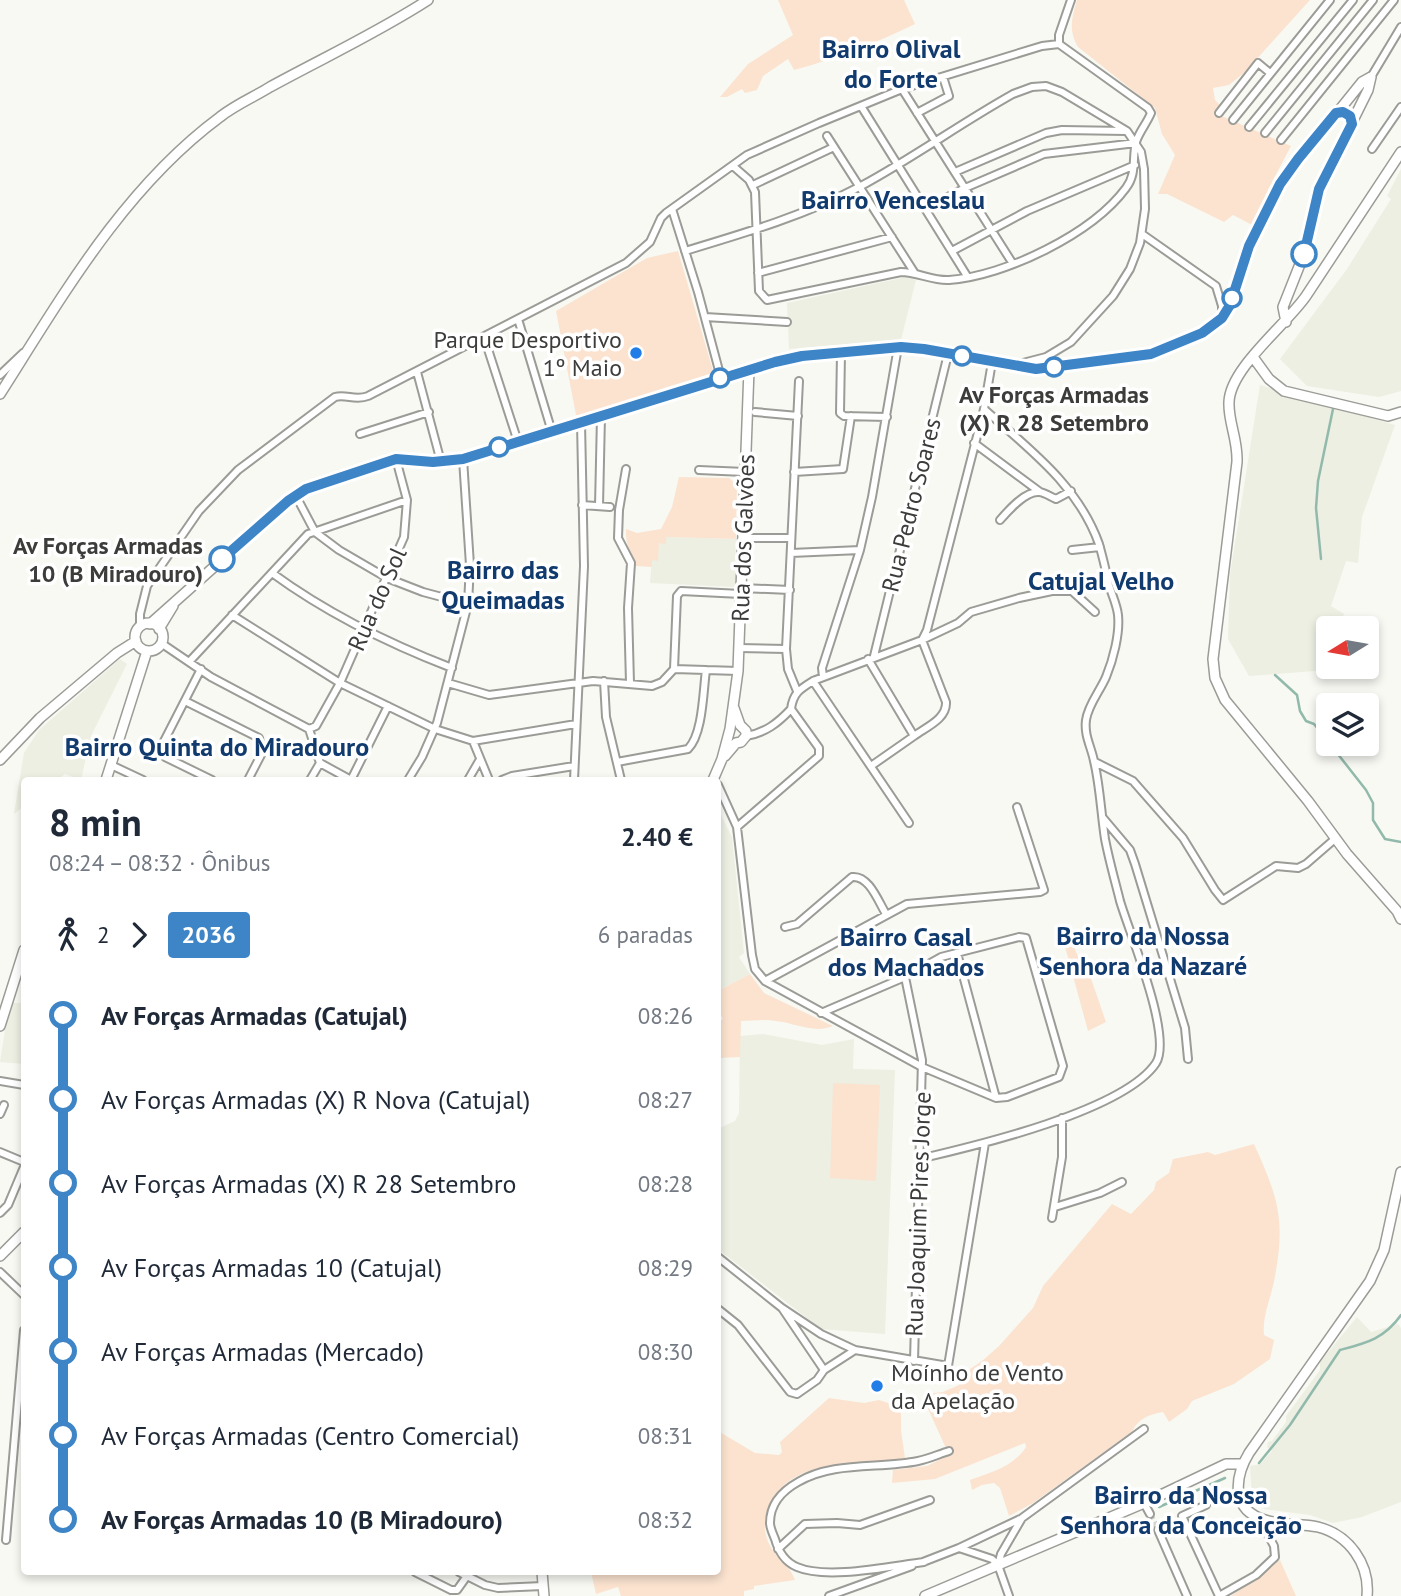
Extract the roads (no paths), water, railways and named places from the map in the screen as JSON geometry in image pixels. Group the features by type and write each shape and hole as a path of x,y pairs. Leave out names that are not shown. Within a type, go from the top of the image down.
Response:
{"street":[{"path":"0,394 129,202 190,142 221,115 392,23 428,0"},
{"path":"1059,44 1059,35 1071,0"},
{"path":"1234,120 1330,0"},
{"path":"1249,127 1353,0"},
{"path":"1265,133 1373,0"},
{"path":"1281,140 1394,0"},
{"path":"1286,322 1282,312 1284,303 1304,254 1319,189 1368,90 1371,76 1401,27"},
{"path":"733,166 753,186 759,291 767,300 901,272 914,272 943,280 1013,264 1055,245 1101,213 1127,188 1135,165 1136,143 1150,113 1148,108 1059,44 1042,46 902,89 747,155 661,218 650,242 626,263 360,399 341,395 335,397 238,470 199,511 148,586 140,614 150,626 162,636 161,643 155,649 147,651 140,648 136,633 150,626 296,496 306,489 396,459 441,462 463,459 749,369 802,356 898,347 924,349 1014,366 1043,368 1151,354 1202,333 1222,318 1230,305 1249,246 1268,206 1298,159 1362,82 1371,76"},
{"path":"1219,113 1258,63 1270,73"},
{"path":"917,113 949,96 943,77"},
{"path":"685,251 799,214 860,186 1013,94 1046,86 1062,92 1127,131 1141,152 1145,209 1142,234 1130,270 1113,296 1071,342 1046,357 1014,366"},
{"path":"902,89 1013,264"},
{"path":"861,106 967,276"},
{"path":"1372,149 1401,107"},
{"path":"1336,113 1346,113 1352,124"},
{"path":"955,172 1046,133 1062,130 1127,131"},
{"path":"827,136 914,272"},
{"path":"925,209 965,188 1044,154 1136,143"},
{"path":"753,186 834,147"},
{"path":"1401,152 1306,296 1238,375 1229,397 1229,412 1237,442 1237,462 1214,645 1214,672 1225,699 1401,919"},
{"path":"951,251 991,228 1135,165"},
{"path":"672,209 721,378"},
{"path":"1142,234 1216,286 1222,306 1222,318"},
{"path":"758,273 891,237"},
{"path":"705,317 787,322"},
{"path":"518,319 552,432"},
{"path":"484,337 518,442"},
{"path":"0,375 34,341"},
{"path":"822,677 825,658 860,550 887,418 898,347"},
{"path":"841,353 840,413 887,418"},
{"name":"Rua Pedro Soares","path":"871,658 948,354"},
{"path":"1253,357 1277,387 1293,394 1388,416 1401,412"},
{"path":"871,766 941,717 946,710 946,702 922,640 927,630 984,409 992,362"},
{"name":"Rua dos Galvões","path":"716,777 729,731 738,671 749,369"},
{"path":"416,372 441,462"},
{"path":"797,691 788,669 786,649 799,381"},
{"path":"919,1159 985,1143 1062,1118 1100,1102 1125,1089 1148,1072 1158,1058 1159,1031 1144,971 1120,901 1105,839 1094,762 1085,733 1086,716 1107,676 1118,627 1116,608 1100,547 1071,491 1054,471 984,409"},
{"path":"359,434 429,412"},
{"path":"755,412 798,416"},
{"path":"599,506 601,416"},
{"path":"794,472 836,471 843,468 851,416"},
{"path":"574,777 584,566 581,423"},
{"path":"974,443 1040,492 1056,499 1071,491"},
{"name":"Rua do Sol","path":"309,729 316,726 340,683 404,537 407,500 396,459"},
{"path":"410,777 435,729 468,604 470,565 463,459"},
{"path":"626,469 618,538 631,563 628,608 630,683"},
{"path":"699,470 745,472"},
{"path":"1000,520 1012,507 1032,493 1040,492"},
{"path":"296,496 314,532 339,550 387,578 423,592 468,604"},
{"path":"190,662 303,538 407,500"},
{"path":"582,505 610,506"},
{"path":"743,538 791,538"},
{"path":"1072,550 1100,547"},
{"path":"791,554 860,550"},
{"path":"272,573 310,600 363,630 452,668"},
{"path":"448,683 489,695 578,682 604,681 652,686 662,682 674,668 677,596 681,591 790,590"},
{"path":"737,827 819,756 819,748 791,709 792,698 797,691 813,681 922,640 983,608 1063,590 1072,592 1095,612"},
{"path":"232,615 340,683 435,729 473,741 576,724"},
{"path":"0,760 40,718 117,653 136,641"},
{"path":"161,643 201,669 309,729 320,763 346,777"},
{"path":"739,648 786,649"},
{"path":"107,777 147,651"},
{"path":"871,658 914,736"},
{"path":"674,668 738,671"},
{"path":"201,669 163,741 162,753 206,777"},
{"path":"617,762 688,750 700,718 706,670"},
{"path":"604,681 606,717 620,777"},
{"path":"813,681 909,823"},
{"path":"185,701 259,738 262,753 250,777"},
{"path":"352,777 388,706"},
{"name":"Rua dos Galvões","path":"734,706 740,725"},
{"path":"722,759 736,743 746,736 773,726 791,709"},
{"path":"736,743 730,739 729,731 740,725 746,731 746,736"},
{"path":"473,741 487,777"},
{"path":"470,777 479,761"},
{"path":"1094,762 1126,776 1133,782 1183,838 1214,890 1223,900 1276,866 1298,867 1306,864 1336,838"},
{"path":"312,777 320,763"},
{"path":"111,765 137,777"},
{"path":"510,777 575,766"},
{"path":"721,794 737,827 751,955 755,969 765,981 907,904 1044,890 1017,807"},
{"path":"1103,818 1130,850 1135,864 1185,1028 1188,1059"},
{"path":"785,927 797,924 852,877 858,876 866,881 886,914"},
{"path":"821,1013 905,977 942,957 957,953 1019,937 1026,938 1063,1066 1059,1077 1007,1097 996,1098 957,953"},
{"path":"0,1026 21,970"},
{"path":"905,977 921,1046 922,1067"},
{"name":"Rua Joaquim Pires Jorge","path":"765,981 922,1067 996,1098"},
{"name":"Rua Joaquim Pires Jorge","path":"914,1361 922,1067"},
{"path":"0,1081 21,1084"},
{"path":"0,1114 4,1105"},
{"path":"1052,1218 1062,1157 1062,1118"},
{"path":"721,1259 782,1308 821,1334 855,1350 948,1366 985,1143"},
{"path":"0,1152 21,1162"},
{"path":"0,1213 8,1205 21,1172"},
{"path":"1367,1596 1368,1582 1362,1564 1356,1552 1342,1537 1318,1527 1259,1518 1249,1510 1237,1488 1240,1468 1370,1281 1384,1250 1398,1205 1401,1172"},
{"path":"1055,1207 1100,1193 1122,1182"},
{"path":"0,1256 21,1237"},
{"path":"0,1272 21,1292"},
{"path":"782,1308 824,1370"},
{"path":"721,1311 738,1325 790,1392 797,1394 817,1380 824,1370 855,1350"},
{"path":"6,1540 21,1368"},
{"path":"829,1596 959,1548 1022,1518 1144,1429"},
{"path":"924,1562 817,1572 796,1567 784,1558 778,1549 770,1525 773,1509 780,1494 801,1480 834,1469 920,1461 948,1451"},
{"path":"925,1596 1144,1503 1226,1464 1240,1468"},
{"path":"778,1549 805,1524 837,1522 860,1525 930,1500"},
{"path":"0,1503 10,1505"},
{"path":"1144,1503 1150,1514"},
{"path":"1206,1505 1182,1516 1219,1596 1256,1575 1275,1557 1274,1546 1259,1518"},
{"path":"998,1565 1001,1554 1022,1518"},
{"path":"1158,1530 1187,1596"},
{"path":"959,1548 992,1559 998,1565 1009,1596"},
{"path":"421,1575 451,1590 457,1590 467,1576 498,1592 543,1591"}],"waterway":[{"path":"1321,559 1316,508 1318,481 1333,409"},
{"path":"1275,675 1297,695 1300,711 1306,721 1316,726"},
{"path":"1339,756 1366,790 1373,803 1373,820 1385,839 1401,842"},
{"path":"1259,1463 1290,1425 1340,1350 1381,1335 1401,1315"},
{"path":"1159,1507 1225,1478"}],"tunnel":[{"path":"1150,1514 1158,1530"}],"place":[{"name":"Parque Desportivo 1º Maio","path":"636,353"},
{"name":"Av Forças Armadas (X) R 28 Setembro","path":"1054,367"},
{"name":"Av Forças Armadas 10 (B Miradouro)","path":"222,559"},
{"name":"Moínho de Vento da Apelação","path":"877,1386"}],"district":[{"name":"Bairro Olival do Forte","path":"891,63"},
{"name":"Bairro Venceslau","path":"893,199"},
{"name":"Catujal Velho","path":"1101,580"},
{"name":"Bairro das Queimadas","path":"503,584"},
{"name":"Bairro Quinta do Miradouro","path":"217,746"},
{"name":"Bairro da Nossa Senhora da Nazaré","path":"1143,950"},
{"name":"Bairro Casal dos Machados","path":"906,951"},
{"name":"Bairro da Nossa Senhora da Conceição","path":"1181,1509"}]}
